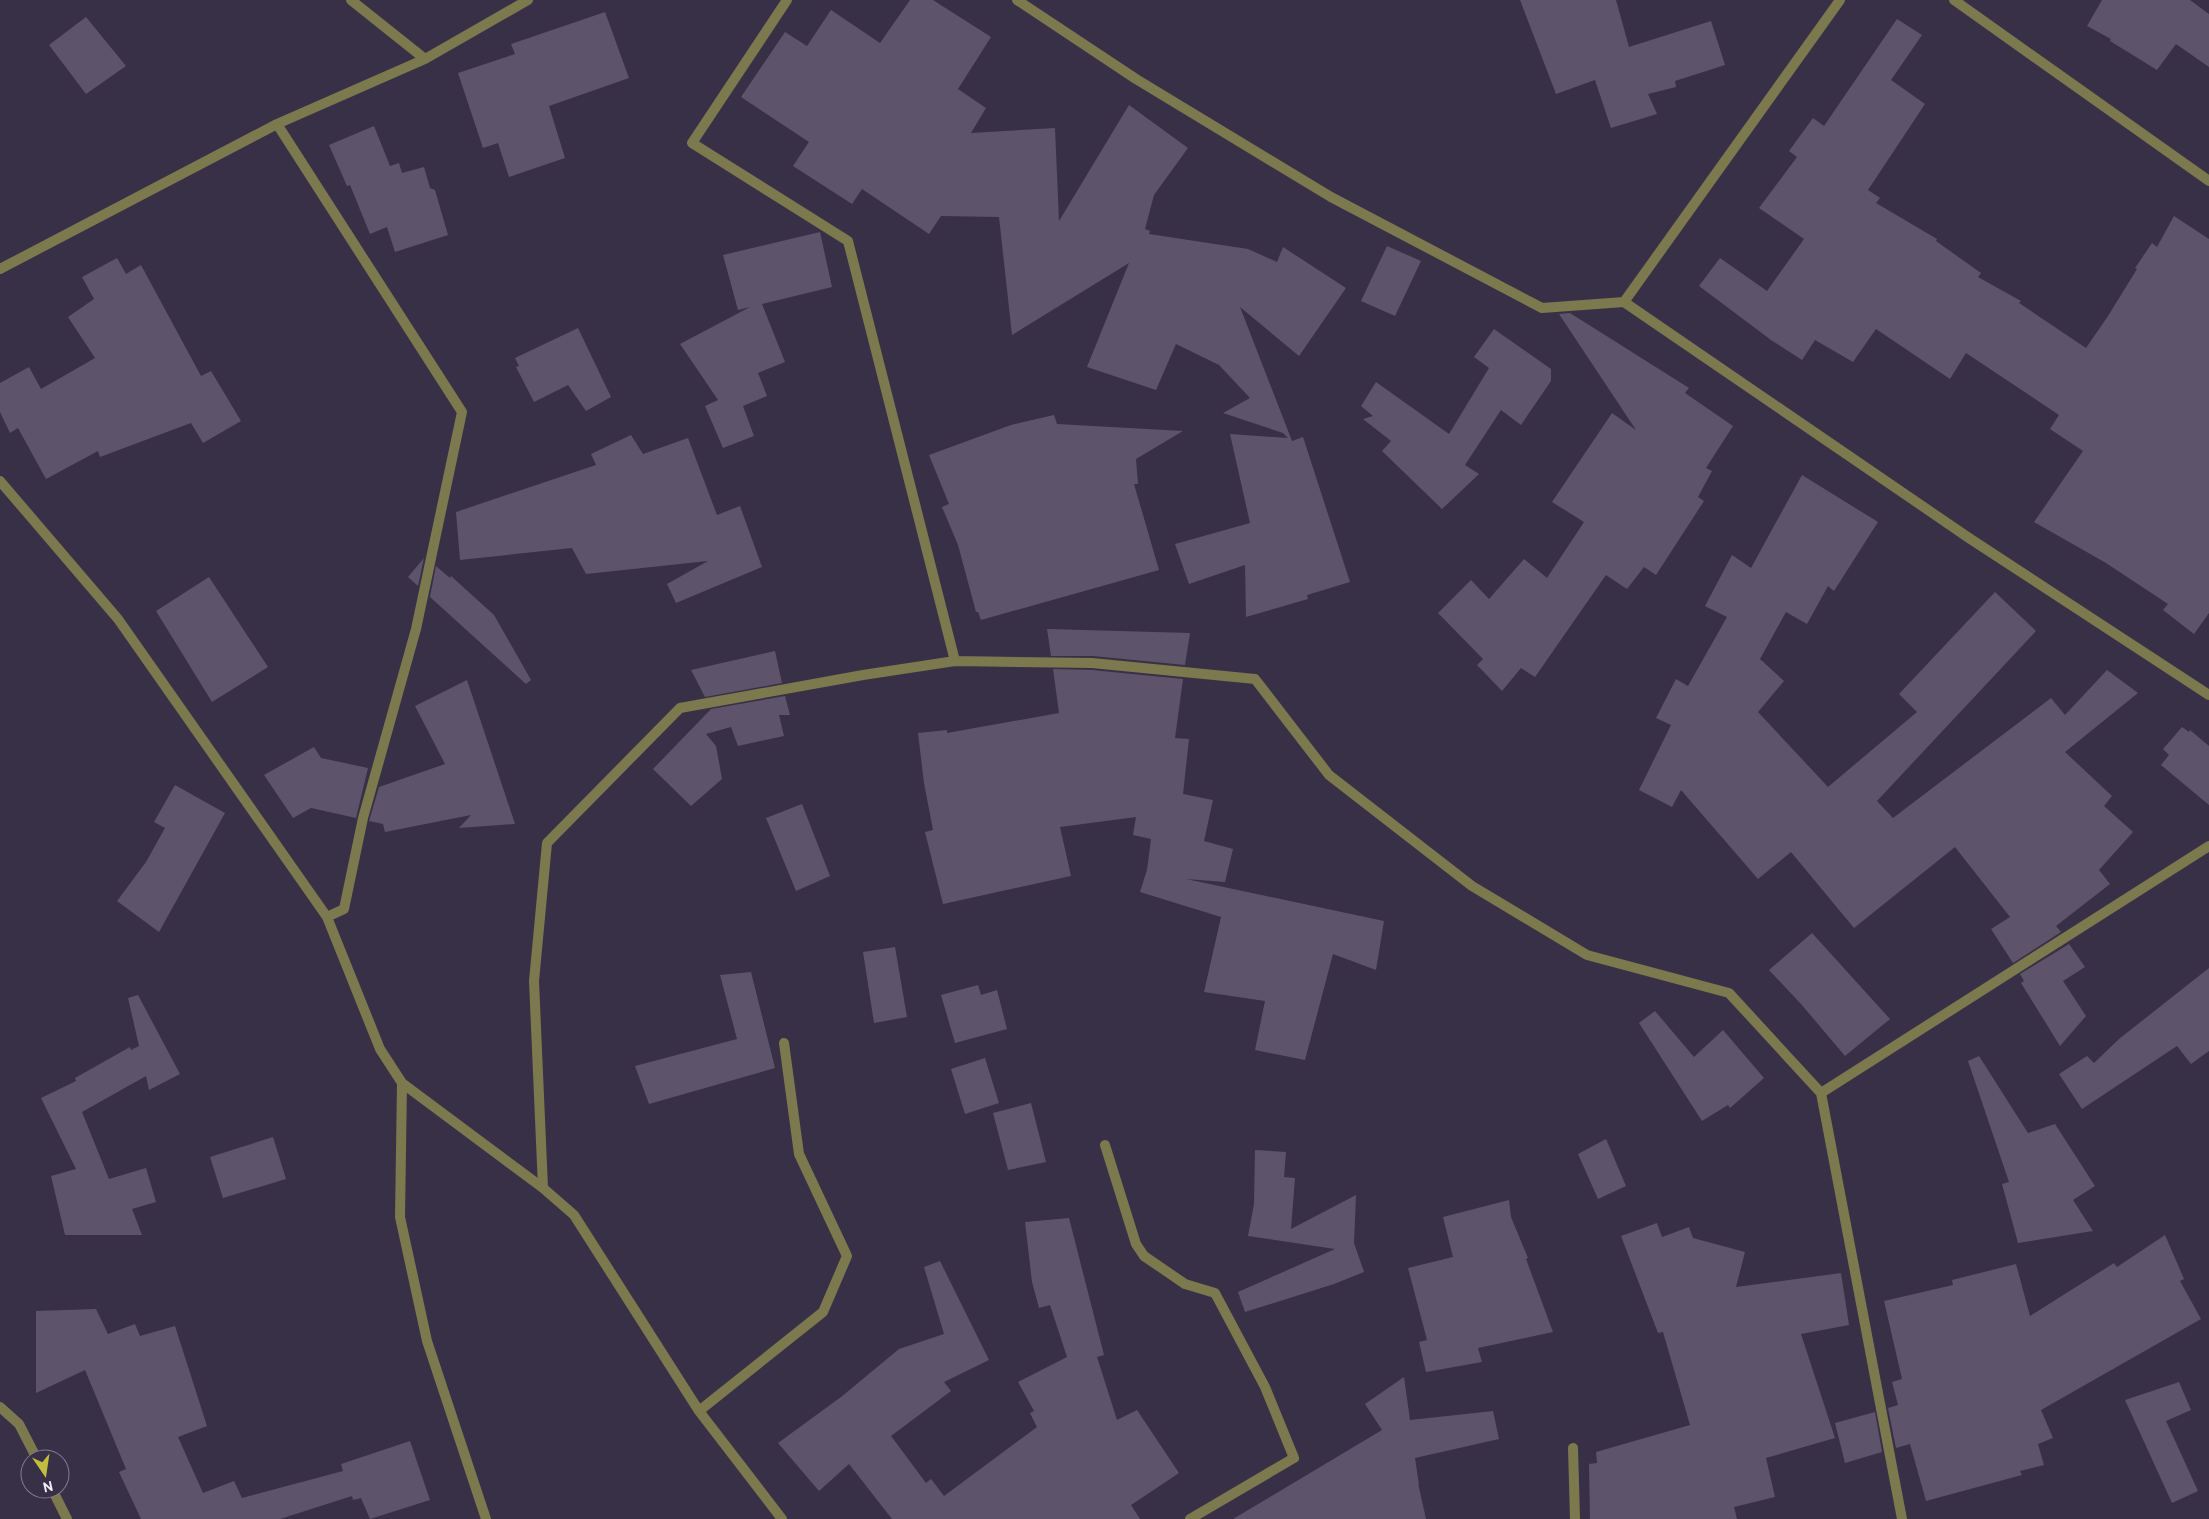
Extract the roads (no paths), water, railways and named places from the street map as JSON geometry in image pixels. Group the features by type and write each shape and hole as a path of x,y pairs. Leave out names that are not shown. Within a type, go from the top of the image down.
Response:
{"street":[{"path":"351,0 425,58"},
{"path":"0,269 277,124 425,58 528,0"},
{"path":"787,0 692,143 848,240 955,661"},
{"path":"1017,0 1136,79 1331,197 1542,308 1624,302 1970,538 2209,695"},
{"path":"1624,302 1840,0"},
{"path":"1954,0 2209,181"},
{"path":"277,124 462,412 416,629 363,818 344,909 327,917"},
{"path":"0,481 118,619 327,917 380,1049 402,1083 543,1188 574,1215 699,1411 782,1519"},
{"path":"543,1188 534,981 547,843 680,708 863,674 955,661 1092,663 1255,679 1329,775 1472,886 1587,955 1729,993 1821,1093 1902,1519"},
{"path":"1821,1093 2209,846"},
{"path":"699,1411 824,1312 847,1256 799,1154 784,1043"},
{"path":"402,1083 400,1217 427,1341 486,1519"},
{"path":"1105,1145 1136,1244 1144,1256 1185,1284 1215,1293 1266,1387 1294,1458 1190,1519"},
{"path":"0,1407 19,1424 32,1449"},
{"path":"1573,1448 1575,1519"},
{"path":"57,1499 67,1519"}]}
